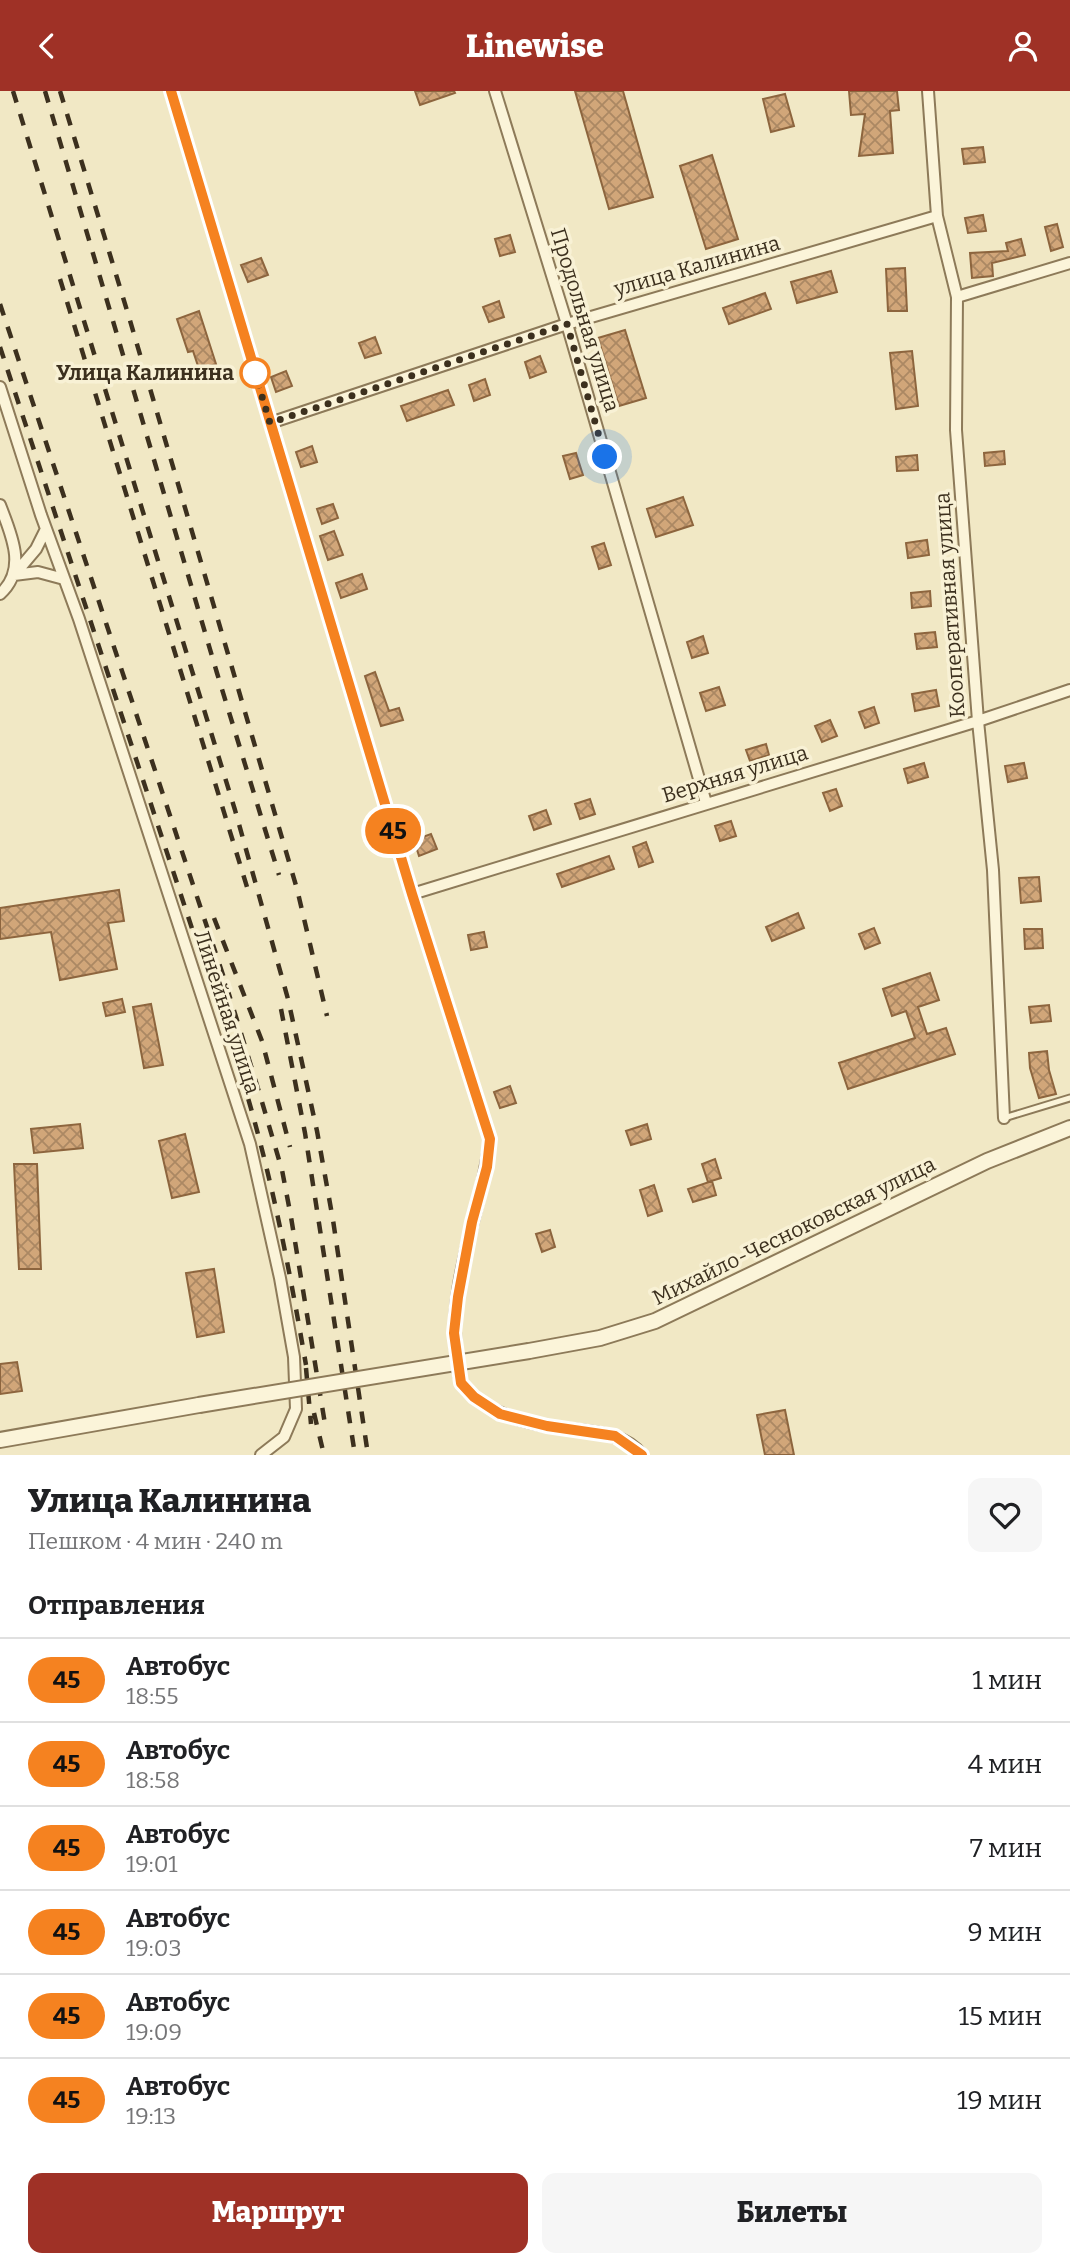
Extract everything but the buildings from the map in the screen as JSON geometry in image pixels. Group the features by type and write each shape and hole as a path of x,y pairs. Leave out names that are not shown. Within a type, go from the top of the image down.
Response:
{"street":[{"path":"172,91 412,894 490,1139 487,1167 472,1222 458,1297 454,1333 461,1383 474,1397 500,1414 547,1426 615,1436 642,1455"},
{"name":"Продольная улица","path":"495,91 567,324 706,803"},
{"name":"Кооперативная улица","path":"928,91 937,216 957,297 956,430 978,722 993,870 1004,1118"},
{"name":"улица Калинина","path":"270,423 567,324 937,216"},
{"path":"957,297 1070,263"},
{"name":"Линейная улица","path":"0,387 246,1132 268,1224 293,1357 296,1409 284,1437 261,1455"},
{"path":"0,505 16,557 14,575"},
{"path":"0,594 36,549 46,529"},
{"path":"14,575 38,572 64,579"},
{"name":"Верхняя улица","path":"412,894 978,722 1070,690"},
{"name":"Михайло-Чесноковская улица","path":"0,1440 600,1338 655,1321 739,1283 975,1167 1070,1128"}],"lane":[{"path":"1004,1118 1070,1098"}],"railway":[{"path":"13,91 235,810 288,999 333,1220 368,1455"},
{"path":"45,91 279,875"},
{"path":"60,91 297,889 327,1016"},
{"path":"60,279 247,887"},
{"path":"0,304 224,978 282,1170 325,1424"},
{"path":"0,347 248,1098 281,1231 306,1365"},
{"path":"214,918 262,1041 290,1147"},
{"path":"281,1009 305,1133 355,1455"},
{"path":"306,1368 311,1424"},
{"path":"314,1413 324,1455"}],"bus line":[{"name":"45","path":"171,91 412,894 490,1139 487,1167 472,1222 458,1297 454,1333 461,1383 474,1397 500,1414 547,1426 615,1436 642,1455"}],"place":[{"name":"Улица Калинина","path":"255,373"}],"route":[{"path":"255,373 270,423 567,324 605,457"}]}
